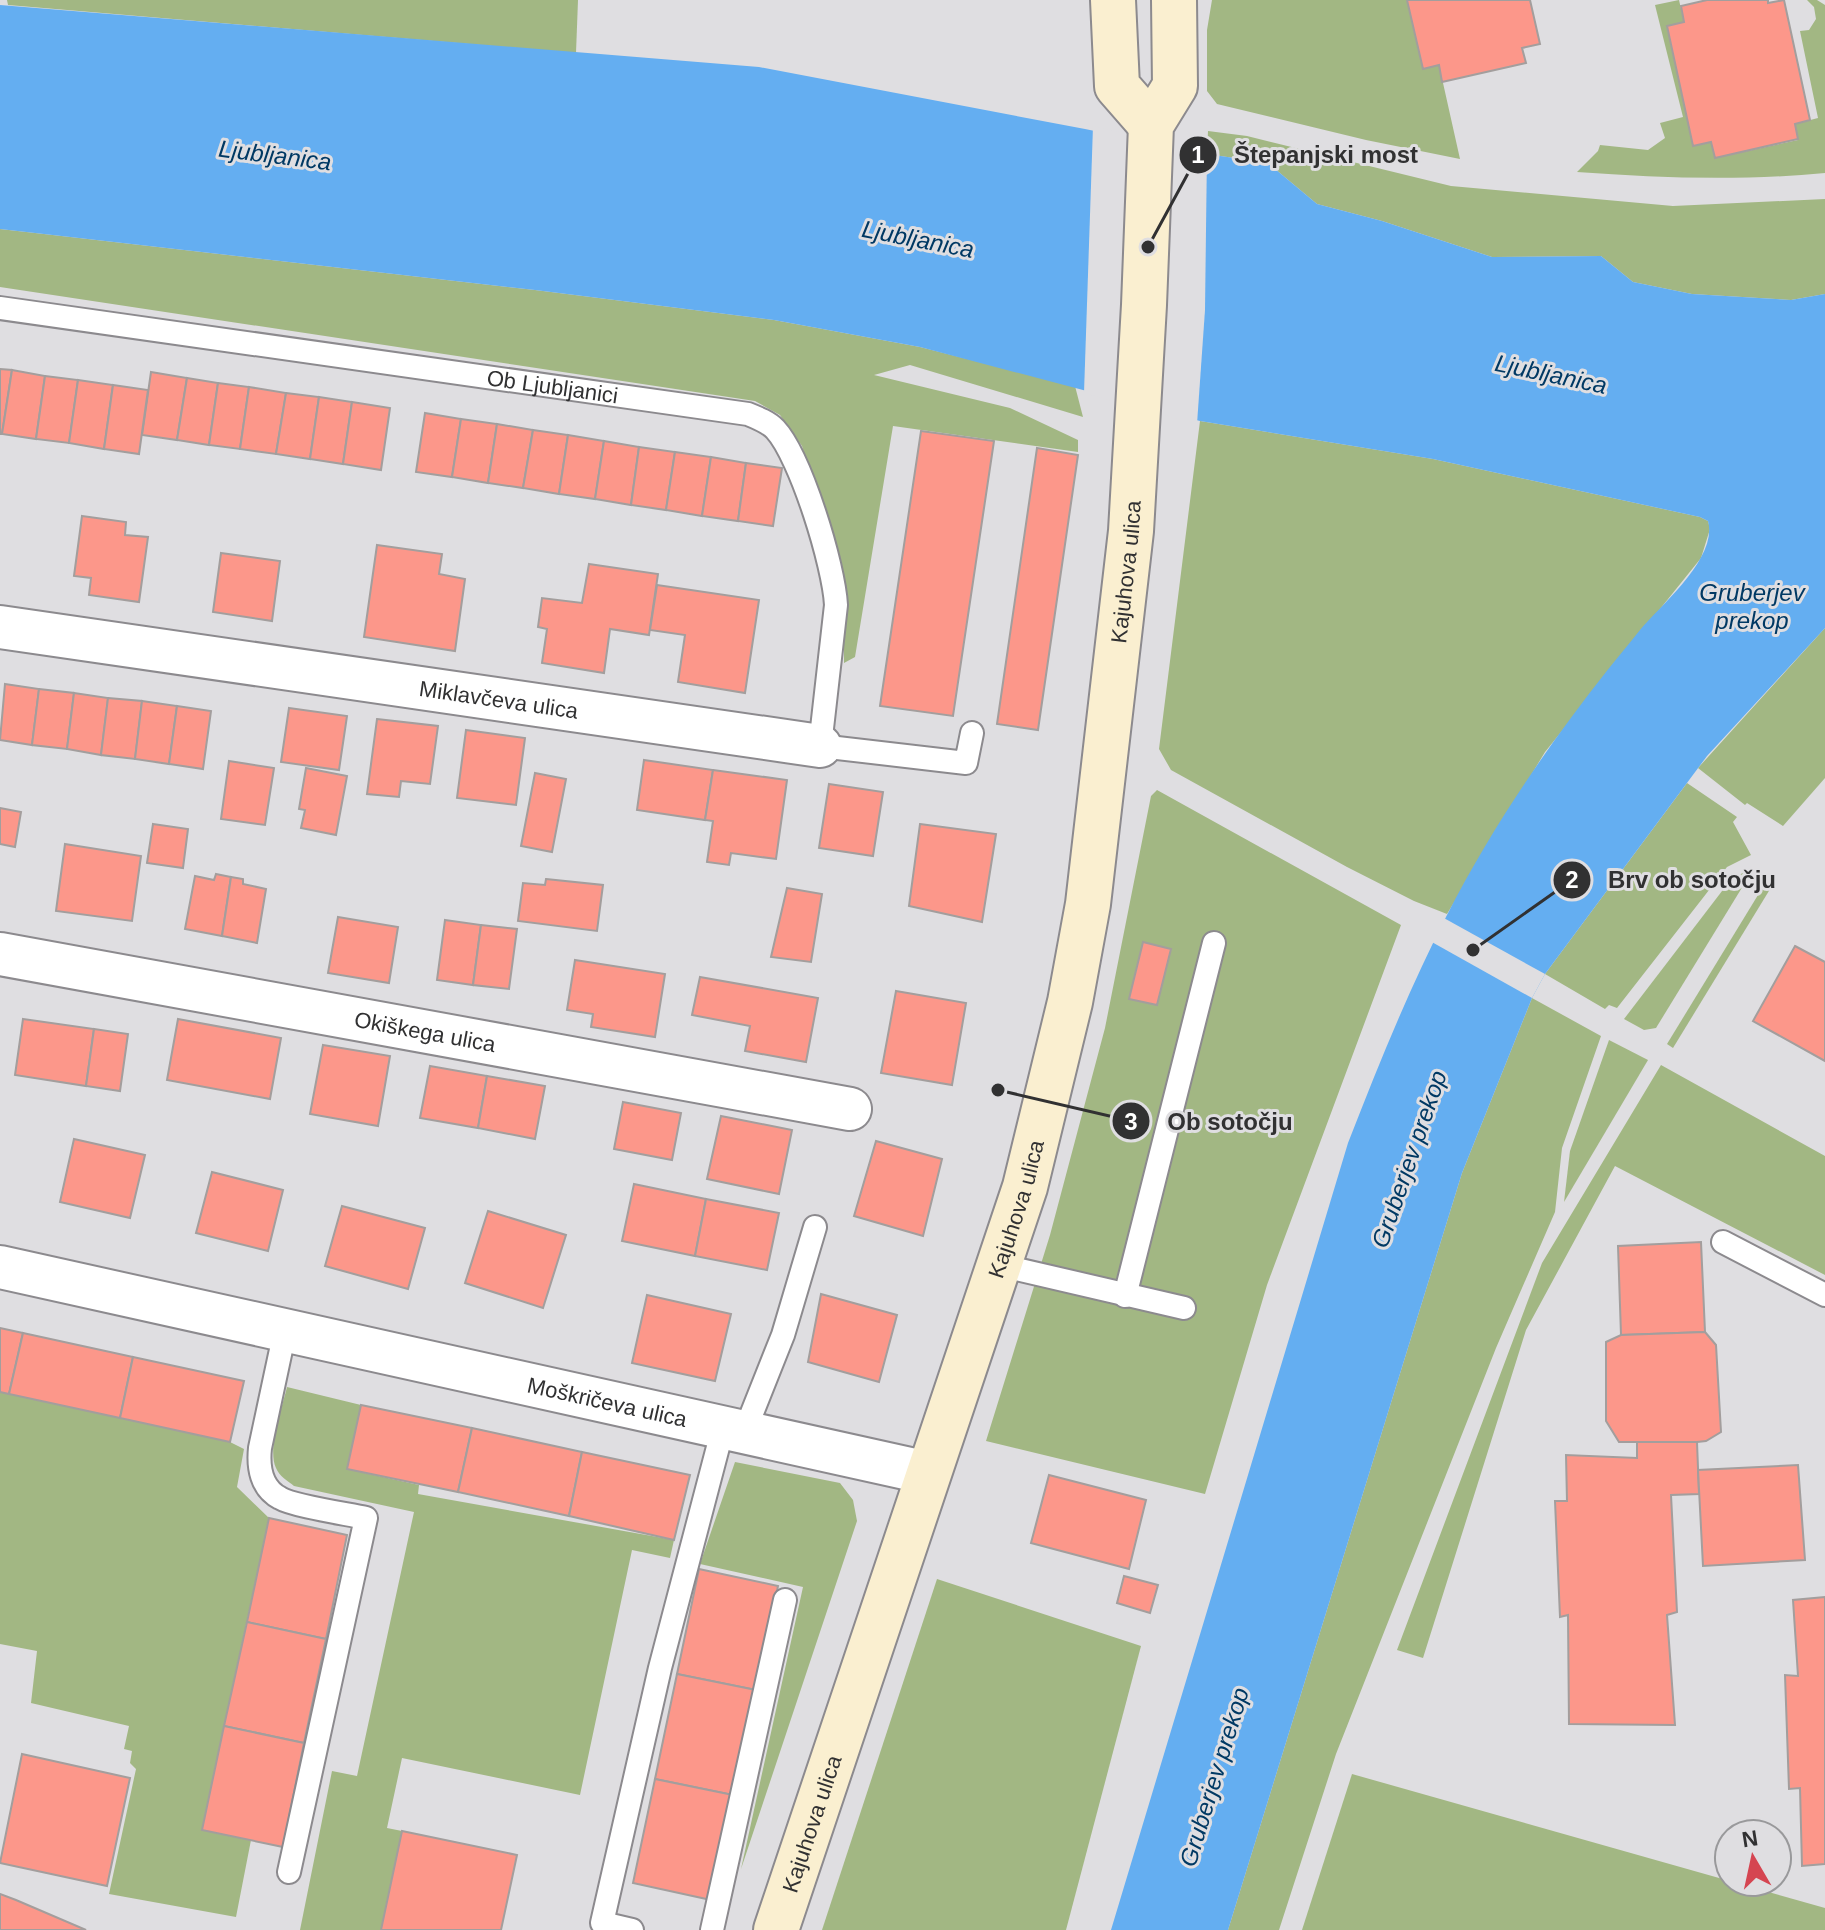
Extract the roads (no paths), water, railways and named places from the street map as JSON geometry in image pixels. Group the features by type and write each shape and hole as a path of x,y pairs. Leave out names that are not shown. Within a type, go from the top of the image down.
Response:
{"main road":[{"path":"1113,0 1117,86 1151,125"},
{"name":"Kajuhova ulica","path":"776,1930 1025,1187 1070,1002 1088,904 1131,531 1151,125 1175,86 1174,0"}],"street":[{"name":"Miklavčeva ulica","path":"0,627 820,746"},
{"name":"Okiškega ulica","path":"0,954 850,1109"},
{"name":"Moškričeva ulica","path":"0,1267 928,1473"}],"lane":[{"name":"Ob Ljubljanici","path":"0,308 748,414 761,419 781,436 792,456 808,497 835,587 836,605 820,746"},
{"name":"Miklavčeva ulica","path":"820,746 966,763 972,733"},
{"path":"1125,1296 1214,943"},
{"path":"632,1930 602,1923 660,1668 734,1430 783,1335 815,1227"},
{"path":"1723,1242 1825,1295"},
{"path":"999,1265 1184,1308"},
{"path":"285,1331 260,1448 262,1478 280,1499 366,1518 289,1872"},
{"path":"712,1930 785,1600"}],"water":[{"path":"0,5 759,67 1207,154 1268,163 1317,204 1382,221 1492,257 1601,256 1633,282 1692,294 1791,300 1825,294 1825,628 1707,756 1545,974 1532,998 1462,1173 1228,1930 1111,1930 1348,1143 1420,971 1482,851 1520,790 1584,701 1697,565 1709,535 1708,521 1433,459 1200,421 920,347 774,320 0,229"}],"place":[{"name":"Štepanjski most","path":"1148,247"},
{"name":"Brv ob sotočju","path":"1473,950"},
{"name":"Ob sotočju","path":"998,1090"}],"water label":[{"name":"Ljubljanica","path":"275,155"},
{"name":"Ljubljanica","path":"918,239"},
{"name":"Ljubljanica","path":"1551,374"},
{"name":"Gruberjev prekop","path":"1752,606"},
{"name":"Gruberjev prekop","path":"1409,1159"},
{"name":"Gruberjev prekop","path":"1214,1777"}]}
